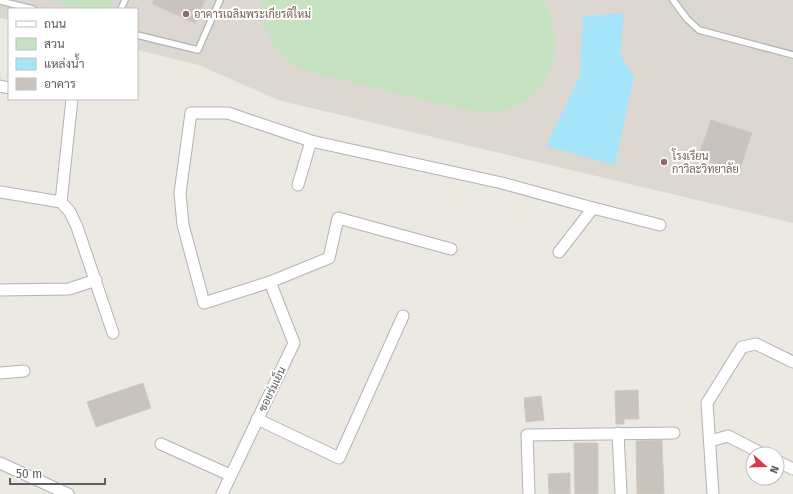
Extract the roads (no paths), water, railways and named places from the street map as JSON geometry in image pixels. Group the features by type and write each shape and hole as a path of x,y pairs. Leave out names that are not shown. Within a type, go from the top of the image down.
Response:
{"street":[{"path":"61,202 72,100"},
{"path":"451,249 338,218 329,258 270,282 204,303 183,224 180,193 191,113 228,113 311,141 502,183 660,225"},
{"path":"298,185 311,141"},
{"path":"0,192 61,202 70,212 77,226 113,333"},
{"path":"559,252 593,208"},
{"path":"0,290 69,289 96,280"},
{"name":"ซอยร่มเย็น","path":"222,494 294,342 270,282"},
{"path":"257,419 339,458 403,316"},
{"path":"713,494 707,403 742,347 756,344 793,362"},
{"path":"0,374 24,371"},
{"path":"529,494 527,436 674,433"},
{"path":"618,434 621,494"},
{"path":"710,441 728,436 748,446"},
{"path":"161,444 230,475"},
{"path":"0,463 68,494"}],"lane":[{"path":"138,35 198,50 220,0"},
{"path":"673,0 687,19 699,30 793,55"},
{"path":"0,1 29,8"}],"water":[{"path":"624,13 620,55 634,76 615,165 546,146 580,76 583,16"}],"place":[{"name":"อาคารเฉลิมพระเกียรติใหม่","path":"186,14"},
{"name":"โรงเรียน กาวิละวิทยาลัย","path":"664,162"}]}
